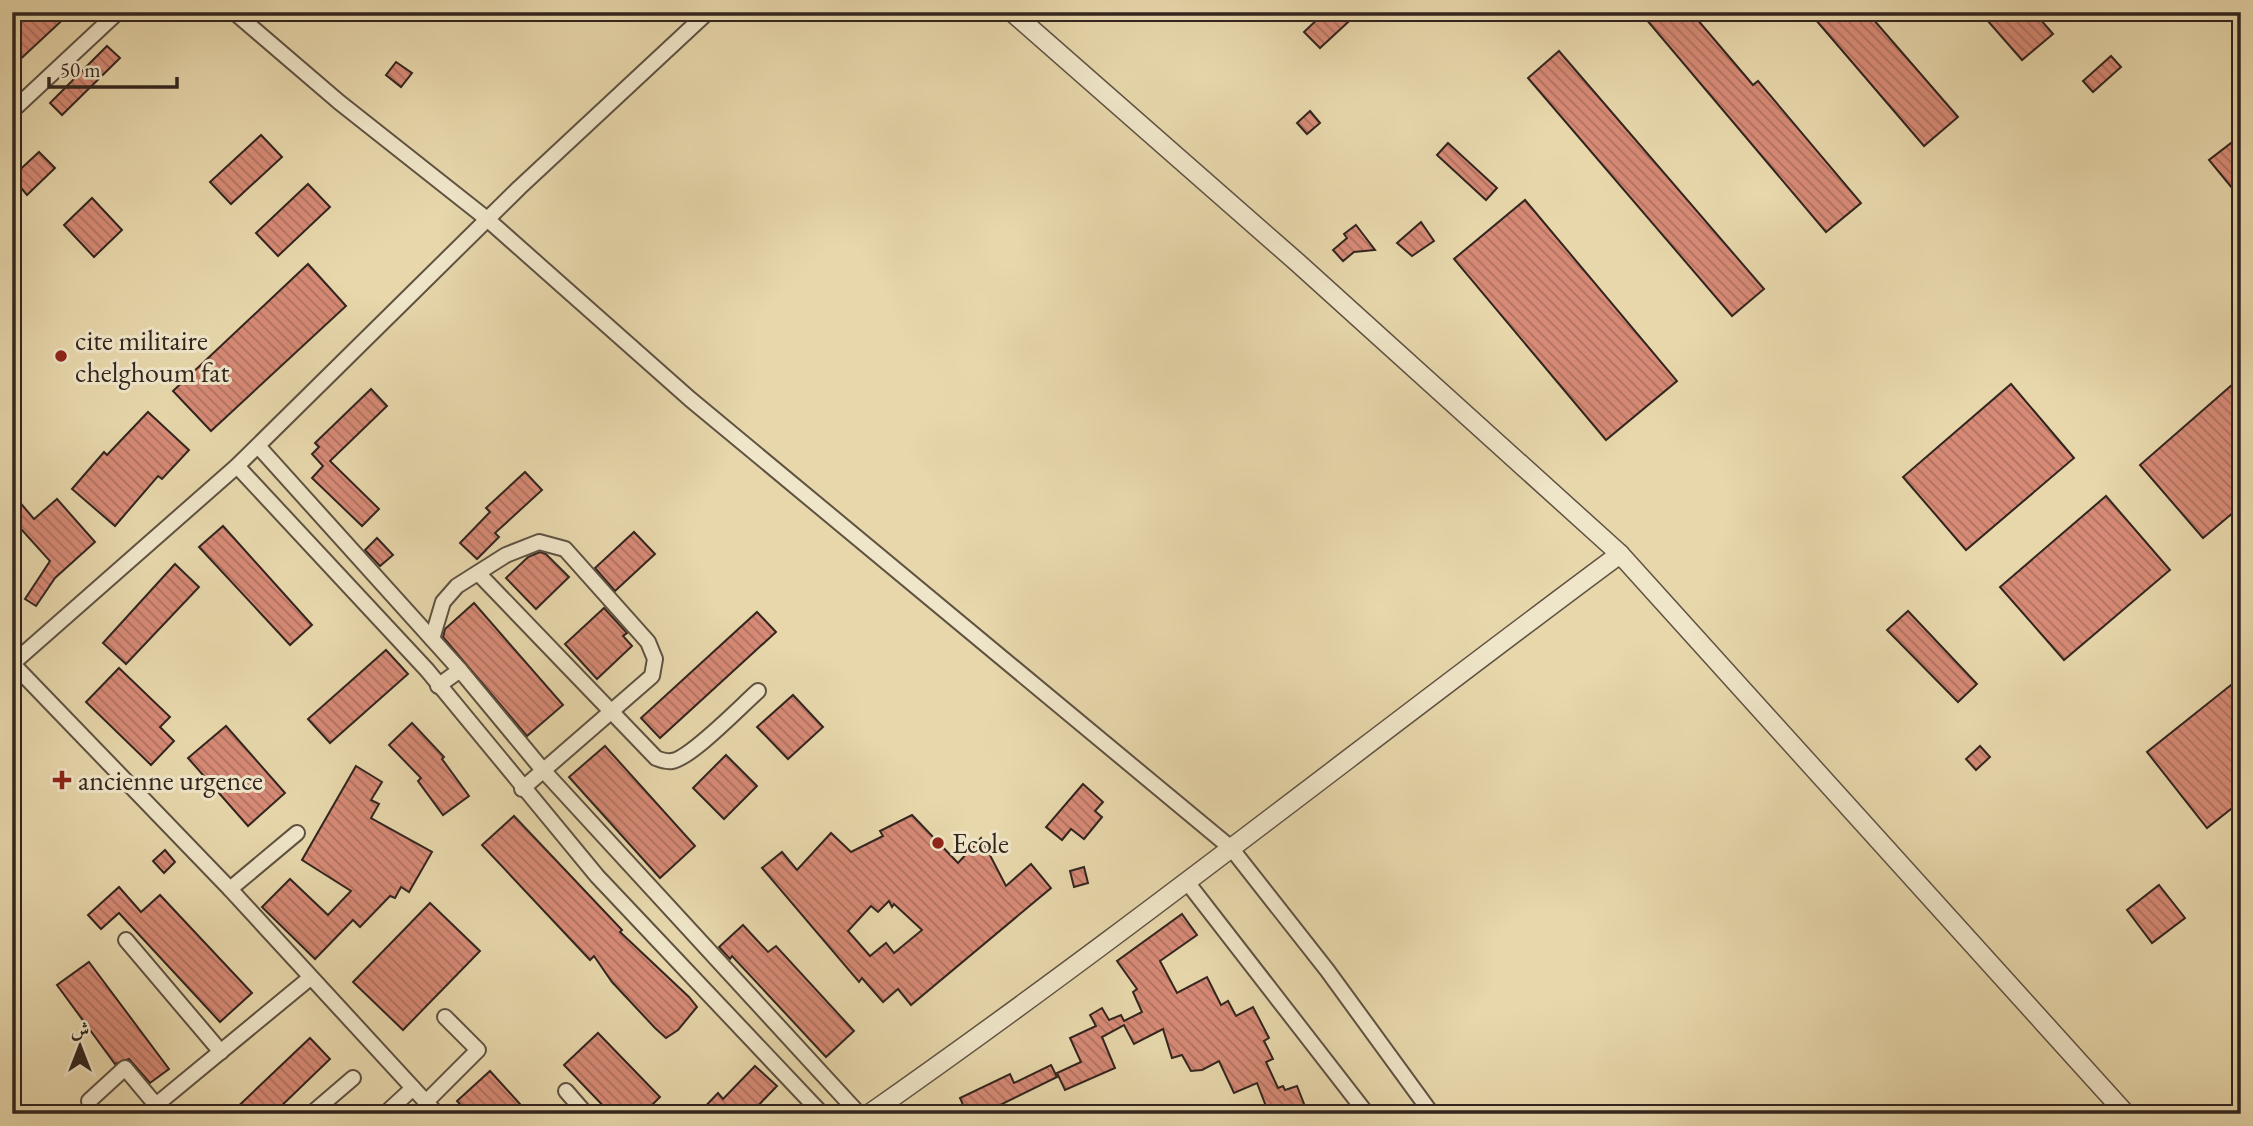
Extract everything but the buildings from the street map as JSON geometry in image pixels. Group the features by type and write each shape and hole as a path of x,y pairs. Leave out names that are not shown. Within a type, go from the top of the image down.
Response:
{"street":[{"path":"12,111 118,12"},
{"path":"234,12 339,102 487,219 690,399 1231,848 1327,970 1432,1114"},
{"path":"437,1114 230,889 12,663 258,446 487,219 708,12"},
{"path":"1012,12 1298,263 1620,554 2126,1114"},
{"path":"258,446 460,670 541,769 869,1113 1087,959 1384,729 1620,554"},
{"path":"236,466 357,594 597,876 822,1114"},
{"path":"432,639 443,602 457,586 527,545 548,543 565,549 654,651 656,666 652,676 541,769 522,789"},
{"path":"478,573 656,758 670,762 692,750 758,691"},
{"path":"438,686 460,670"},
{"path":"230,889 297,834"},
{"path":"1187,882 1367,1114"},
{"path":"126,940 220,1052"},
{"path":"89,1101 125,1068 156,1105 310,978"},
{"path":"426,1102 478,1050 445,1017"},
{"path":"311,1114 353,1078"},
{"path":"385,1114 413,1088"},
{"path":"566,1091 586,1114"}],"place":[{"name":"cite militaire chelghoum fat","path":"61,356"},
{"name":"ancienne urgence","path":"62,780"},
{"name":"Ecole","path":"938,843"}]}
